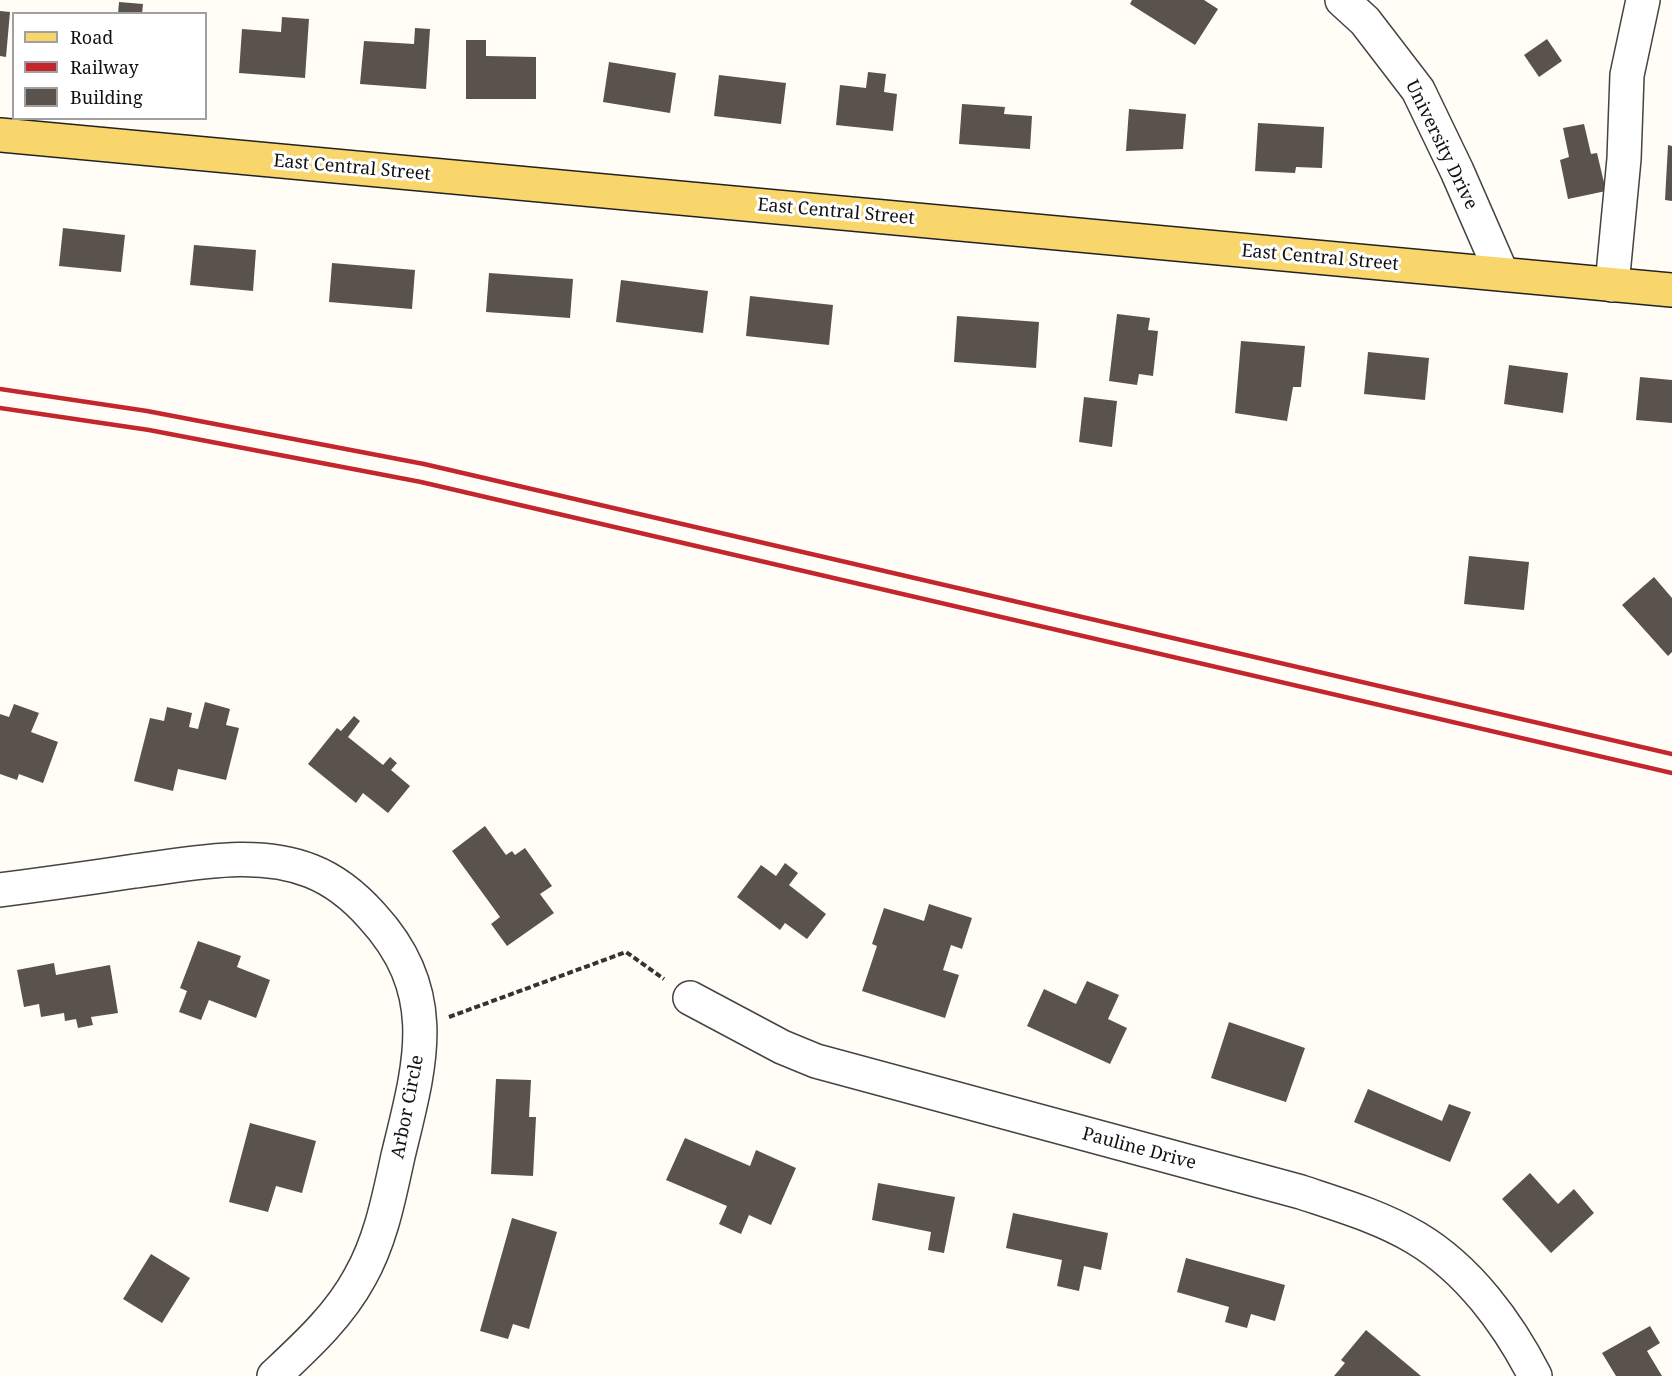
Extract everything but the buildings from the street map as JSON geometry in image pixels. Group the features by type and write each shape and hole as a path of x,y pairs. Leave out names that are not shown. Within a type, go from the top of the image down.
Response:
{"main road":[{"name":"East Central Street","path":"0,135 1672,291"}],"street":[{"name":"University Drive","path":"1341,0 1365,21 1418,90 1457,171 1502,274"},
{"path":"1612,285 1624,159 1627,75 1643,0"},
{"name":"Arbor Circle","path":"0,890 218,860 284,863 312,871 342,888 366,909 389,935 407,964 416,994 420,1034 419,1058 415,1086 386,1210 361,1276 345,1302 322,1329 274,1376"},
{"name":"Pauline Drive","path":"690,998 782,1047 816,1062 1301,1192 1385,1222 1417,1238 1449,1262 1475,1287 1503,1325 1535,1376"}],"path":[{"path":"420,1034 452,1015 626,952 690,998"}],"railway":[{"path":"0,389 147,411 424,464 1672,754"},
{"path":"0,408 149,430 421,482 1672,773"}]}
